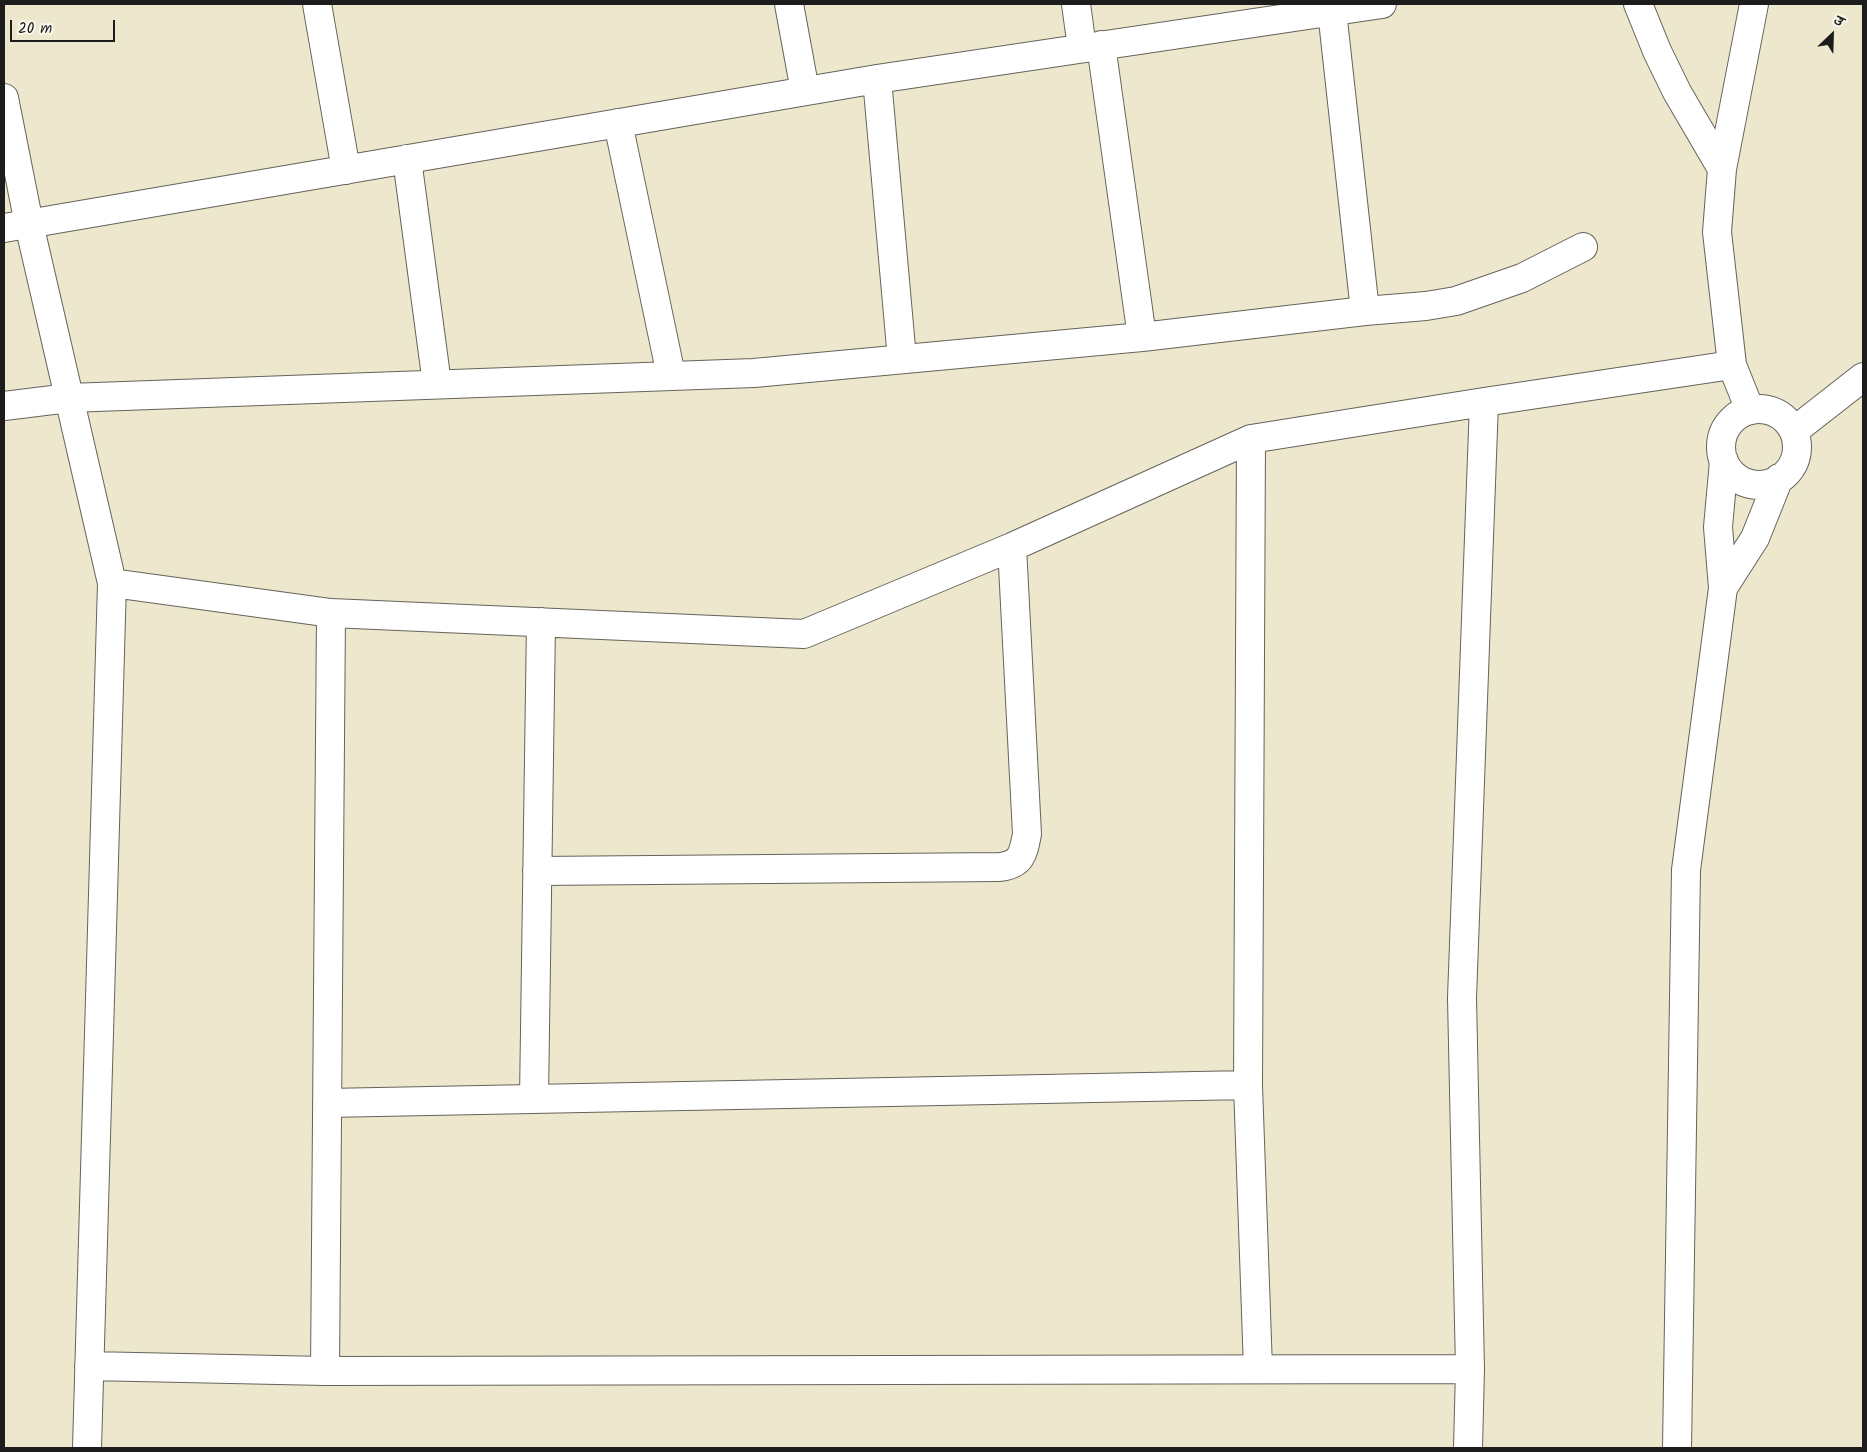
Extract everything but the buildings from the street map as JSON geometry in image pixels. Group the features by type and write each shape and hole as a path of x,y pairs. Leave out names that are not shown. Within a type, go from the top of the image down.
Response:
{"street":[{"path":"317,4 346,170"},
{"path":"789,4 805,91"},
{"path":"1076,4 1092,47 1142,337"},
{"path":"16,226 877,79 1382,4"},
{"path":"1638,4 1657,51 1677,92 1722,169"},
{"path":"1750,410 1732,365 1716,232 1722,169 1754,4"},
{"path":"1332,11 1364,311"},
{"path":"877,79 902,359"},
{"path":"4,98 16,226 70,398 112,583 87,1448"},
{"path":"618,123 671,375"},
{"path":"407,159 437,384"},
{"path":"4,406 70,398 754,373 1142,337 1364,311 1426,306 1456,301 1522,278 1583,247"},
{"path":"112,583 331,613 804,634 1012,547 1251,439 1732,365"},
{"path":"1794,431 1863,378"},
{"path":"1468,1448 1470,1368 1462,998 1484,402"},
{"path":"1677,1448 1686,870 1723,588 1718,528 1724,462 1721,440 1731,420 1740,413 1750,410 1771,410 1781,415 1794,431 1797,444 1796,458 1790,470 1766,484 1744,482 1732,473 1724,462"},
{"path":"1251,439 1248,1085 1258,1369"},
{"path":"1723,588 1755,538 1779,478"},
{"path":"538,871 1012,865 1021,857 1027,834 1012,547"},
{"path":"325,1371 331,613"},
{"path":"534,1098 541,622"},
{"path":"327,1103 1248,1085"},
{"path":"89,1366 325,1371 1470,1368"}]}
